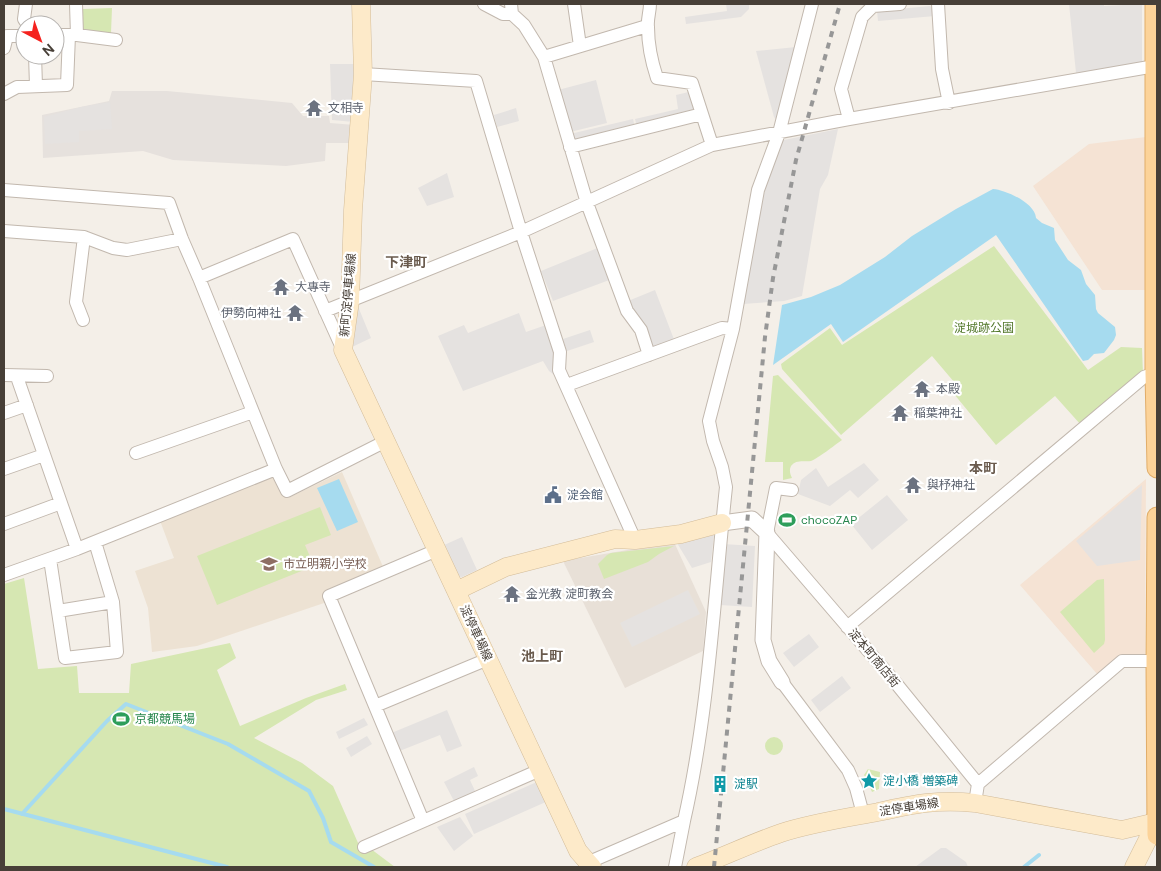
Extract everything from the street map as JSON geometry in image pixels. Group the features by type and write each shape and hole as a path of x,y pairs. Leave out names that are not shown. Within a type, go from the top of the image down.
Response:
{"main road":[{"name":"新町淀停車場線","path":"361,4 363,74 353,210 350,300 343,350 456,591"},
{"path":"1154,4 1156,76 1155,373 1157,468"},
{"path":"1134,867 1157,825 1157,518"},
{"name":"淀停車場線","path":"589,865 578,851 456,591 506,567 615,539 635,540 681,534 722,523"},
{"name":"淀停車場線","path":"696,867 754,842 784,832 931,801 975,803 1122,830 1157,825"}],"street":[{"path":"4,94 17,87 67,85 76,4"},
{"path":"484,4 503,14 511,9 544,56 587,202 627,311 641,330 649,355"},
{"path":"574,4 580,46"},
{"path":"650,4 648,26 650,55 657,78 692,82 712,145"},
{"path":"675,867 691,792 706,696 726,487 709,421 733,329 758,190 779,133 812,4"},
{"path":"848,119 841,89 862,17 873,5 900,4"},
{"path":"938,4 942,69 949,103"},
{"path":"544,56 648,26"},
{"path":"65,35 116,40"},
{"path":"4,48 7,36 15,36"},
{"path":"35,65 36,86"},
{"path":"363,74 476,81 520,232 560,352 559,370 635,540"},
{"path":"325,311 520,232 712,145 848,119 949,103 1156,76"},
{"path":"570,147 702,114"},
{"path":"4,190 169,203 276,469 287,491 386,441"},
{"path":"4,231 84,237 113,248 127,250 182,239"},
{"path":"83,320 76,302 84,237"},
{"path":"199,278 293,239 343,350"},
{"path":"567,385 722,328 733,329"},
{"path":"847,627 1144,377 1155,373"},
{"path":"4,375 17,377 47,376"},
{"path":"17,377 77,549"},
{"path":"4,413 27,406"},
{"path":"136,453 253,412"},
{"path":"4,468 44,455"},
{"path":"4,575 95,542 276,469"},
{"path":"792,490 776,488 768,533 762,629 763,640 769,661 782,682 848,770 856,788 863,814"},
{"path":"4,524 61,503"},
{"path":"722,523 752,519 768,533"},
{"name":"淀本町商店街","path":"768,533 978,784"},
{"path":"50,559 65,658 117,652 114,602 95,542"},
{"path":"423,821 329,596 437,550"},
{"path":"58,611 114,602"},
{"path":"375,706 488,659"},
{"path":"975,803 978,784 1122,661 1156,661"},
{"path":"364,847 540,770"},
{"path":"589,865 684,821"}],"shaded area":[{"path":"726,4 749,4 749,9 741,17 686,24 685,17 727,11"},
{"path":"1069,4 1104,4 1104,6 1142,4 1142,63 1076,73"},
{"path":"930,6 935,16 878,21 877,11"},
{"path":"796,47 777,121 774,117 756,51"},
{"path":"330,64 359,64 354,122 332,120"},
{"path":"596,80 607,123 570,132 558,90"},
{"path":"112,91 167,91 292,103 303,116 329,116 330,123 355,125 355,143 326,143 325,161 286,166 173,160 143,151 43,158 42,115 109,101"},
{"path":"693,91 699,111 637,127 635,119 678,109 676,95"},
{"path":"110,102 112,129 79,131 79,142 45,144 44,117 81,107"},
{"path":"516,108 519,121 497,127 494,115"},
{"path":"633,119 635,128 573,142 570,134"},
{"path":"838,129 828,175 820,189 802,296 784,301 743,304 760,208 779,141"},
{"path":"1146,137 1145,290 1102,290 1033,186 1089,144"},
{"path":"447,173 454,197 427,206 418,188"},
{"path":"600,247 612,279 553,301 541,271"},
{"path":"655,290 675,342 651,351 628,301"},
{"path":"357,304 371,338 352,347"},
{"path":"519,313 526,332 546,325 562,381 549,371 543,361 463,391 438,336 464,325 468,333"},
{"path":"590,330 594,342 567,351 563,339"},
{"path":"864,463 879,480 858,498 850,490 830,506 798,494 801,480 816,468 828,487"},
{"name":"市立明親小学校","path":"342,472 384,569 327,602 197,646 152,652 148,608 135,571 174,558 159,518 277,476 288,498"},
{"path":"1146,479 1145,658 1098,675 1020,585"},
{"path":"1142,485 1140,560 1097,566 1076,541"},
{"path":"887,495 908,520 872,550 851,524"},
{"path":"714,534 711,562 692,568 677,543"},
{"path":"462,537 477,570 462,577 456,576 442,546"},
{"path":"674,542 706,612 703,651 625,688 563,561"},
{"path":"723,544 755,546 752,607 720,605"},
{"path":"688,590 700,614 632,647 620,623"},
{"path":"809,634 819,647 794,667 783,653"},
{"path":"842,676 851,688 820,712 811,700"},
{"path":"447,710 462,746 447,752 440,735 397,752 389,734"},
{"path":"364,718 368,725 339,739 336,732"},
{"path":"367,736 372,744 351,757 346,748"},
{"path":"474,767 478,776 470,780 475,791 454,801 444,782"},
{"path":"539,781 548,801 474,834 465,814"},
{"path":"460,817 473,836 454,851 437,827"},
{"path":"941,848 946,848 966,862 968,867 915,867"}],"green space":[{"path":"112,8 111,33 82,32 83,9"},
{"name":"淀城跡公園","path":"994,246 1088,370 1121,347 1142,348 1143,374 1081,425 1055,396 996,445 954,394 960,389 932,356 841,435 782,369 781,364 830,328 842,345"},
{"path":"778,375 842,440 814,460 793,464 790,470 792,478 783,480 783,462 765,462 773,376"},
{"path":"320,507 331,535 305,545 314,566 217,605 197,556"},
{"path":"674,546 648,562 604,579 598,564 611,553"},
{"name":"京都競馬場","path":"24,578 38,669 77,666 79,693 129,693 131,664 230,643 236,658 217,670 240,726 345,684 347,690 316,700 254,738 302,763 333,786 362,852 371,849 395,867 4,867 4,584"},
{"path":"1104,579 1105,640 1104,644 1094,653 1060,612 1097,580"},
{"path":"770,737 778,737 783,742 781,753 770,755 765,750 765,742"},
{"path":"868,769 880,772 879,789 872,792 869,785 876,779 873,775 865,777 864,775"}],"water":[{"path":"993,189 1019,198 1031,207 1036,218 1054,228 1055,240 1068,260 1081,270 1086,284 1095,295 1098,313 1115,327 1116,335 1114,340 1104,353 1094,354 1088,360 1083,361 996,235 843,342 831,324 773,365 782,305 811,297 840,285 885,257 912,236"},
{"path":"339,479 358,522 337,531 317,488"}],"waterway":[{"path":"22,814 107,721 126,704 228,744 309,791 323,818 331,842 374,867"},
{"path":"4,809 227,867"},
{"path":"1024,867 1039,855"}],"railway":[{"path":"714,867 765,337 773,278 796,160 840,4"}],"place":[{"name":"文相寺","path":"314,108"},
{"name":"大專寺","path":"281,287"},
{"name":"伊勢向神社","path":"295,313"},
{"name":"本殿","path":"922,389"},
{"name":"稲葉神社","path":"900,413"},
{"name":"與杼神社","path":"913,485"},
{"name":"淀会館","path":"553,495"},
{"name":"chocoZAP","path":"787,520"},
{"name":"市立明親小学校","path":"269,564"},
{"name":"金光教 淀町教会","path":"512,594"},
{"name":"京都競馬場","path":"121,719"},
{"name":"淀小橋 増築碑","path":"869,781"},
{"name":"淀駅","path":"720,784"}],"district":[{"name":"下津町","path":"406,262"},
{"name":"本町","path":"983,468"},
{"name":"池上町","path":"542,656"}]}
